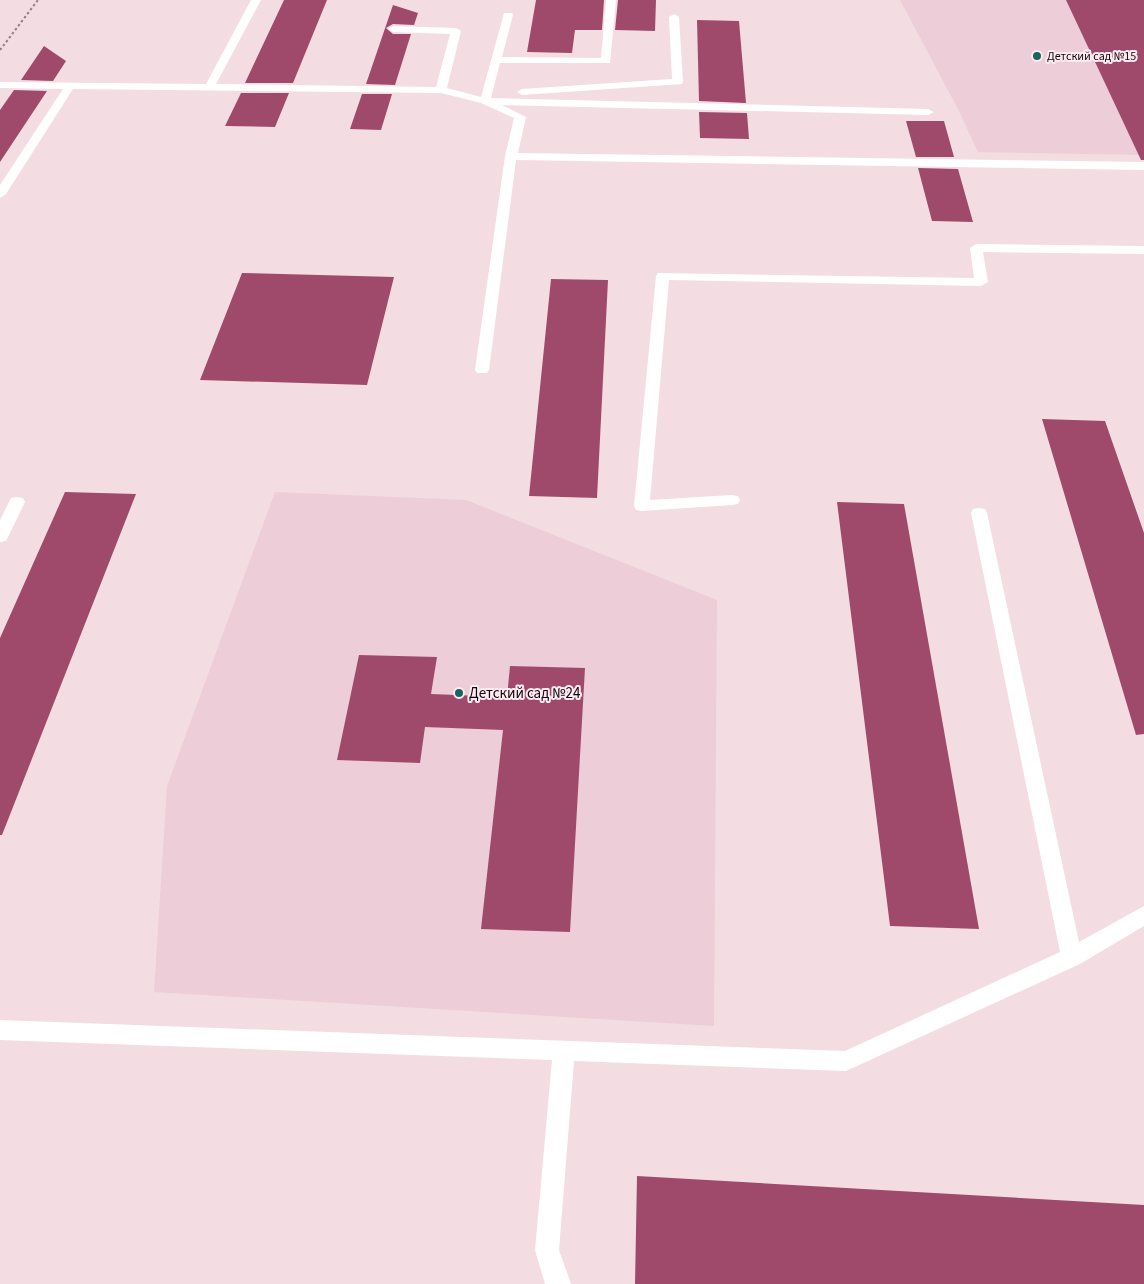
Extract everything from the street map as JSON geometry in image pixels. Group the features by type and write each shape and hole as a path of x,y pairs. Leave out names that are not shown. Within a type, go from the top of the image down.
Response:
{"lane":[{"path":"209,88 256,0"},
{"path":"496,60 606,61 611,0"},
{"path":"485,100 508,15"},
{"path":"485,100 530,91 678,82 674,17"},
{"path":"393,29 456,31 441,90"},
{"path":"0,86 441,90 485,100 928,112"},
{"path":"0,194 70,86"},
{"path":"482,370 511,156 520,117 485,100"},
{"path":"511,156 1144,166"},
{"path":"732,500 642,506 663,276 981,282 976,248 1144,250"},
{"path":"0,537 17,502"},
{"path":"979,513 1072,957"},
{"path":"0,1030 846,1061 1072,957 1144,915"},
{"path":"558,1284 547,1250 564,1051"}],"path":[{"path":"0,50 38,0"}],"shaded area":[{"name":"Детский сад №15","path":"900,0 1144,0 1144,155 978,152 959,111"},
{"name":"Детский сад №24","path":"275,492 466,500 717,600 714,1026 154,992 167,786"}],"building":[{"path":"284,0 327,0 293,83 245,83"},
{"path":"536,0 604,0 602,30 575,30 572,53 527,52"},
{"path":"618,0 656,0 655,31 615,30"},
{"path":"1066,0 1144,0 1144,160 1141,160"},
{"path":"393,5 418,13 414,25 393,24 386,28 393,34 411,34 395,85 366,84"},
{"path":"697,20 739,21 746,103 699,101"},
{"path":"44,46 66,61 53,81 21,80"},
{"path":"14,90 47,91 0,162 0,110"},
{"path":"241,93 289,93 275,127 225,126"},
{"path":"362,94 392,94 381,130 350,129"},
{"path":"699,112 747,113 749,139 700,138"},
{"path":"906,121 944,121 954,157 916,157"},
{"path":"918,168 958,169 973,222 932,221"},
{"path":"242,273 394,277 367,385 200,380"},
{"path":"551,279 608,280 597,498 529,496"},
{"path":"1042,419 1105,421 1144,533 1144,734 1136,735"},
{"path":"65,492 136,494 2,835 0,835 0,638"},
{"path":"837,502 904,504 979,929 890,926"},
{"path":"359,655 437,657 431,694 507,697 510,666 585,668 570,932 481,929 503,730 425,727 420,763 337,760"},
{"path":"637,1176 1144,1205 1144,1284 635,1284"}],"place":[{"name":"Детский сад №15","path":"1037,56"},
{"name":"Детский сад №24","path":"459,693"}]}
